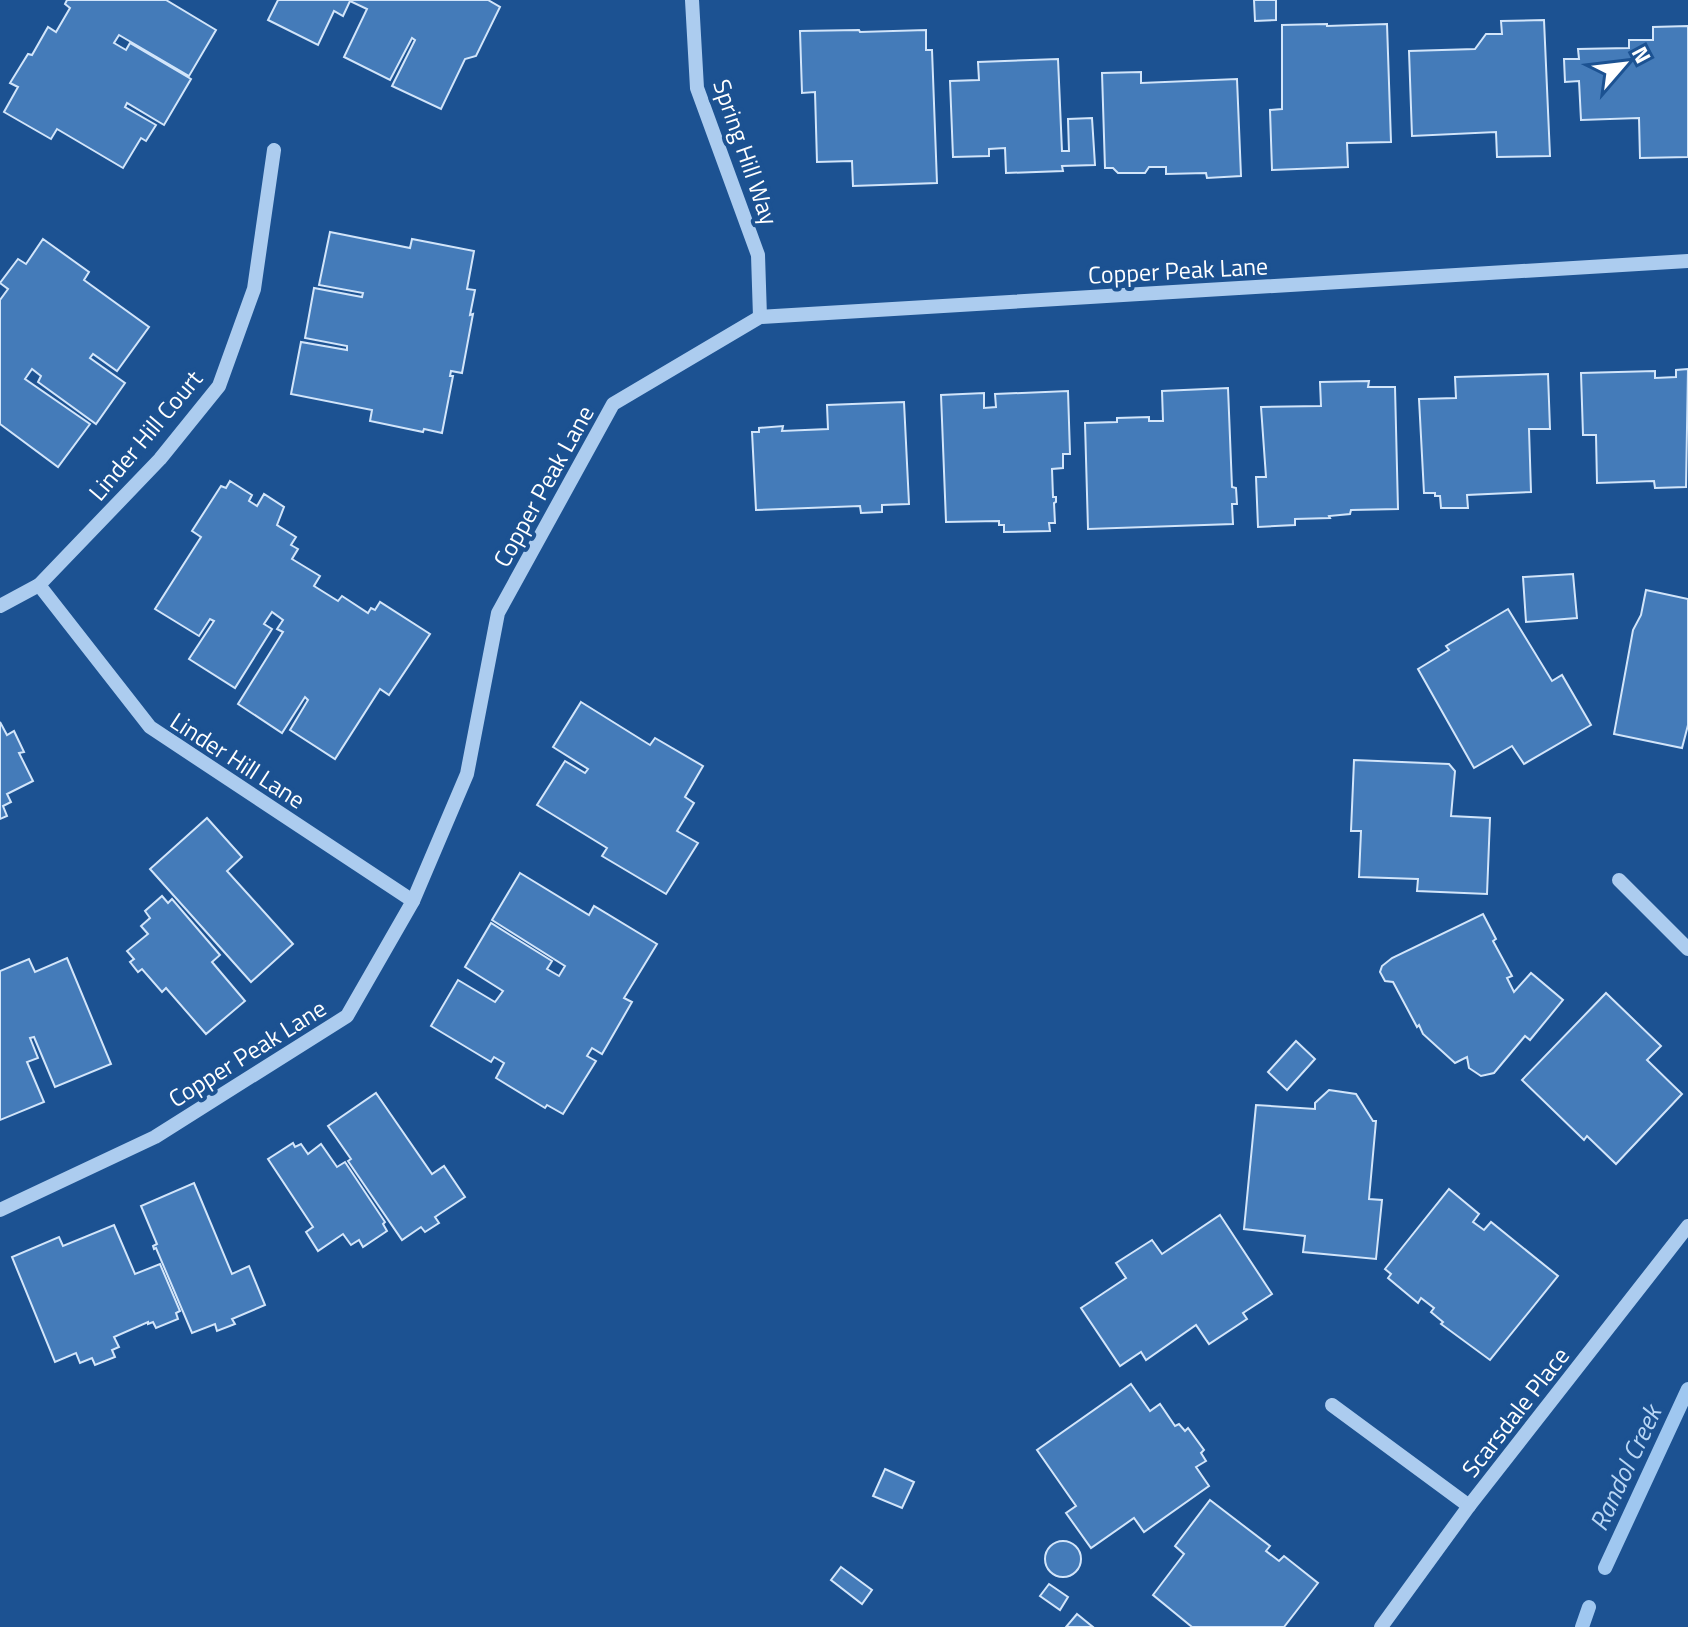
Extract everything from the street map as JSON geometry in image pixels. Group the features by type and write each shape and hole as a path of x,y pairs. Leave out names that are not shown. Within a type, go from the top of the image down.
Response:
{"street":[{"name":"Spring Hill Way","path":"692,0 697,88 758,255 760,317"},
{"name":"Linder Hill Court","path":"0,606 39,585 160,459 219,386 254,289 274,150"},
{"name":"Copper Peak Lane","path":"0,1210 155,1137 347,1016 413,901 467,774 498,613 613,404 760,317 1688,261"},
{"name":"Linder Hill Lane","path":"39,585 150,727 413,901"},
{"path":"1619,880 1688,949"},
{"name":"Scarsdale Place","path":"1381,1627 1469,1506 1688,1226"},
{"path":"1332,1405 1469,1506"}],"building":[{"path":"67,0 166,0 216,30 189,76 119,35 114,43 126,50 130,43 191,79 164,125 127,103 125,107 156,125 146,141 141,138 123,168 57,129 51,139 4,112 18,87 10,83 28,54 32,55 48,27 56,32 70,8 65,4"},
{"path":"278,0 488,0 500,7 476,56 465,59 441,109 392,86 415,40 412,38 390,80 344,57 367,9 350,1 343,16 334,11 318,45 268,20"},
{"path":"1254,0 1276,0 1276,20 1255,21"},
{"path":"1544,20 1550,156 1497,157 1496,132 1412,136 1409,51 1475,49 1486,34 1502,34 1501,21"},
{"path":"1387,24 1391,142 1347,143 1348,167 1272,170 1270,110 1282,109 1282,25"},
{"path":"1688,26 1688,157 1640,158 1639,118 1581,120 1579,81 1565,82 1564,59 1579,59 1578,49 1629,48 1629,40 1653,40 1653,27"},
{"path":"926,30 926,50 932,50 937,183 853,186 852,161 817,162 815,92 802,93 800,31"},
{"path":"1058,59 1062,151 1069,151 1068,119 1092,118 1095,165 1062,166 1063,171 1006,173 1005,148 989,149 989,156 953,157 950,81 979,80 978,62"},
{"path":"1141,72 1141,83 1237,79 1241,176 1207,178 1206,173 1166,174 1166,167 1149,167 1145,173 1118,173 1113,168 1105,168 1102,73"},
{"path":"330,232 410,248 412,239 474,251 467,289 475,290 470,315 473,314 462,373 451,371 450,376 453,376 442,433 370,421 372,410 291,394 301,342 347,350 347,346 305,338 314,288 362,297 363,293 319,285"},
{"path":"43,239 89,272 84,280 149,327 117,371 93,354 90,358 125,383 96,424 38,382 41,376 32,369 25,379 90,424 58,467 0,424 0,300 8,289 0,283 18,259 26,264"},
{"path":"1688,369 1686,487 1655,488 1654,481 1597,483 1596,435 1583,435 1581,373 1655,371 1655,378 1676,377 1676,370"},
{"path":"1548,374 1550,429 1529,429 1531,492 1467,495 1468,508 1441,508 1440,496 1424,493 1419,399 1456,398 1455,377"},
{"path":"1369,381 1368,387 1395,387 1398,509 1351,510 1350,514 1330,518 1295,519 1295,525 1258,527 1256,477 1266,477 1261,407 1321,406 1320,382"},
{"path":"1228,388 1232,487 1236,488 1237,504 1232,504 1233,524 1088,529 1085,423 1149,417 1149,421 1163,421 1162,391"},
{"path":"1068,391 1070,454 1063,454 1063,468 1052,469 1056,502 1055,523 1049,523 1050,531 1004,532 1004,525 999,525 999,521 946,522 941,395 984,393 984,408 996,407 995,394"},
{"path":"904,402 909,504 882,505 882,512 861,513 860,506 756,510 752,432 759,432 759,428 783,426 782,431 828,429 827,405"},
{"path":"230,481 252,495 249,501 257,506 264,494 284,507 277,525 296,537 291,545 298,549 292,559 320,576 314,586 338,601 342,596 368,613 371,608 375,610 380,602 430,634 389,695 380,689 335,759 290,730 308,700 305,697 282,733 238,704 283,632 277,629 283,620 272,612 264,624 272,629 235,688 189,659 214,621 210,619 199,636 155,609 201,537 192,531 221,486 226,488"},
{"path":"1573,574 1577,618 1526,622 1523,577"},
{"path":"1646,590 1688,599 1688,725 1682,748 1614,734 1633,630 1641,615"},
{"path":"1508,609 1552,681 1562,675 1591,725 1524,764 1512,746 1474,768 1418,669 1449,650 1446,646"},
{"path":"581,702 650,745 655,738 703,766 685,797 694,803 677,831 698,843 666,894 602,856 607,848 537,805 565,761 585,773 588,769 553,747"},
{"path":"0,722 7,735 14,731 24,752 19,753 33,781 7,794 11,802 3,806 7,816 0,819"},
{"path":"1354,760 1449,764 1455,771 1451,816 1490,818 1487,894 1417,891 1418,879 1359,877 1361,831 1351,831"},
{"path":"207,818 242,857 227,871 293,944 251,982 150,869"},
{"path":"520,873 589,915 594,906 657,944 624,998 632,1002 602,1054 592,1048 587,1056 596,1061 563,1114 547,1105 545,1108 496,1078 504,1063 494,1057 491,1062 431,1026 458,980 495,1002 503,991 465,967 491,923 552,961 547,969 559,976 565,966 492,920"},
{"path":"162,896 168,903 172,899 220,955 212,962 245,1001 206,1034 166,988 162,992 142,969 138,972 130,962 134,959 127,951 148,934 141,926 150,918 145,911"},
{"path":"1483,914 1512,976 1507,978 1514,992 1531,973 1563,1000 1530,1040 1525,1036 1494,1073 1481,1076 1469,1068 1467,1057 1455,1063 1423,1034 1393,982 1385,981 1380,972 1392,958"},
{"path":"67,958 111,1064 55,1087 34,1037 30,1038 38,1058 27,1062 44,1102 0,1120 0,971 29,959 35,972"},
{"path":"1606,993 1661,1046 1647,1060 1682,1094 1616,1164 1587,1136 1584,1140 1522,1080"},
{"path":"1296,1041 1315,1059 1287,1090 1268,1072"},
{"path":"1329,1090 1356,1094 1373,1121 1376,1121 1369,1199 1382,1200 1376,1259 1303,1252 1305,1236 1244,1229 1256,1105 1315,1109 1315,1103"},
{"path":"376,1093 432,1174 444,1166 465,1197 435,1217 439,1223 425,1232 421,1227 402,1240 328,1126"},
{"path":"293,1143 295,1147 301,1144 308,1154 321,1144 337,1167 345,1162 385,1222 387,1231 363,1247 359,1240 351,1245 343,1234 318,1251 306,1232 313,1227 268,1159"},
{"path":"194,1183 232,1274 249,1266 265,1305 232,1319 235,1324 217,1331 215,1324 192,1333 154,1249 153,1246 157,1244 141,1206"},
{"path":"1449,1189 1479,1214 1473,1222 1484,1230 1491,1222 1558,1276 1490,1360 1441,1324 1443,1322 1431,1312 1434,1308 1421,1298 1418,1303 1388,1278 1391,1274 1385,1269"},
{"path":"1220,1215 1272,1294 1243,1313 1247,1319 1209,1344 1196,1325 1146,1360 1141,1352 1120,1366 1081,1308 1126,1278 1116,1263 1152,1240 1162,1254"},
{"path":"114,1225 135,1274 160,1264 180,1311 176,1313 178,1319 156,1328 153,1322 148,1322 114,1337 119,1347 112,1350 115,1357 95,1365 92,1358 80,1363 76,1353 55,1362 12,1257 59,1237 63,1246"},
{"path":"1131,1384 1150,1411 1160,1404 1175,1426 1179,1424 1185,1431 1188,1428 1204,1450 1201,1453 1206,1461 1196,1467 1209,1486 1144,1532 1134,1518 1091,1548 1066,1513 1076,1506 1037,1450"},
{"path":"885,1469 914,1482 902,1508 873,1496"},
{"path":"1210,1500 1270,1546 1266,1551 1279,1561 1284,1556 1318,1583 1284,1627 1192,1627 1153,1595 1184,1554 1175,1546"},
{"path":"1063,1541 1075,1547 1081,1559 1075,1571 1063,1577 1051,1571 1045,1559 1051,1547"},
{"path":"841,1567 872,1590 862,1604 831,1580"},
{"path":"1049,1584 1068,1597 1060,1610 1040,1596"},
{"path":"1077,1614 1093,1627 1066,1627"}],"waterway":[{"name":"Randol Creek","path":"1605,1568 1688,1389"},
{"name":"Randol Creek","path":"1582,1627 1589,1607"}]}
